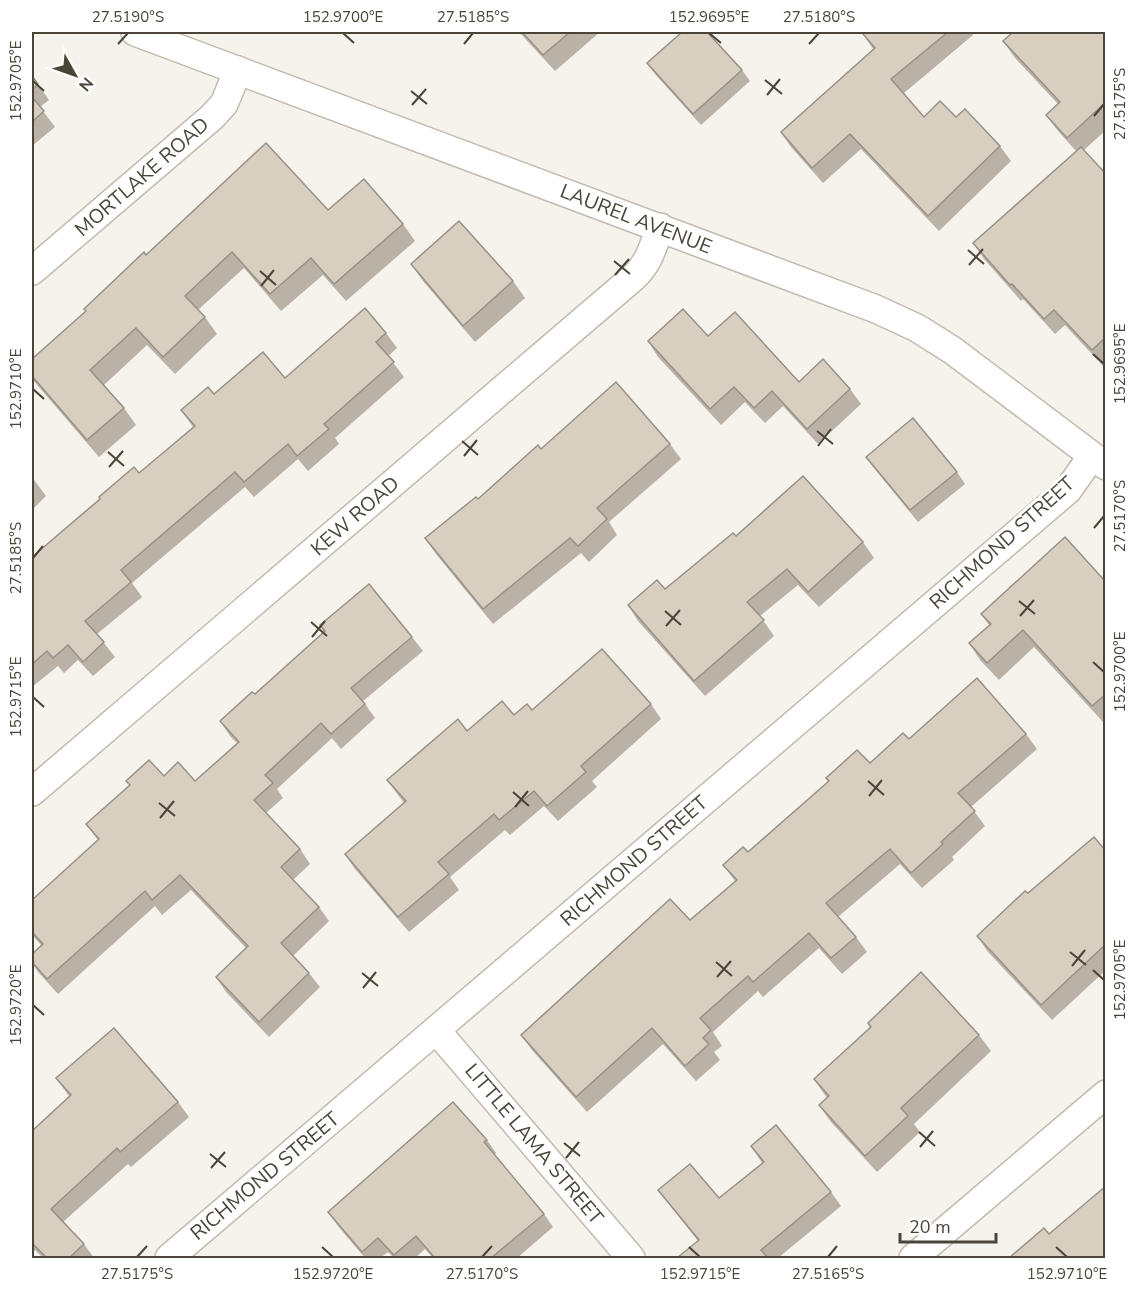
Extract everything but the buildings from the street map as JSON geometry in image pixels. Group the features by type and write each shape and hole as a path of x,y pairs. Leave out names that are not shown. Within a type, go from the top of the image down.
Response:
{"street":[{"name":"LAUREL AVENUE","path":"135,32 876,309 917,328 952,350 1099,461"},
{"name":"MORTLAKE ROAD","path":"32,272 212,117 224,104 238,70"},
{"name":"KEW ROAD","path":"32,792 634,277 650,257 660,227"},
{"name":"RICHMOND STREET","path":"169,1258 1068,490 1099,461"},
{"name":"LITTLE LAMA STREET","path":"436,1030 631,1258"},
{"path":"913,1258 1106,1094"}]}
